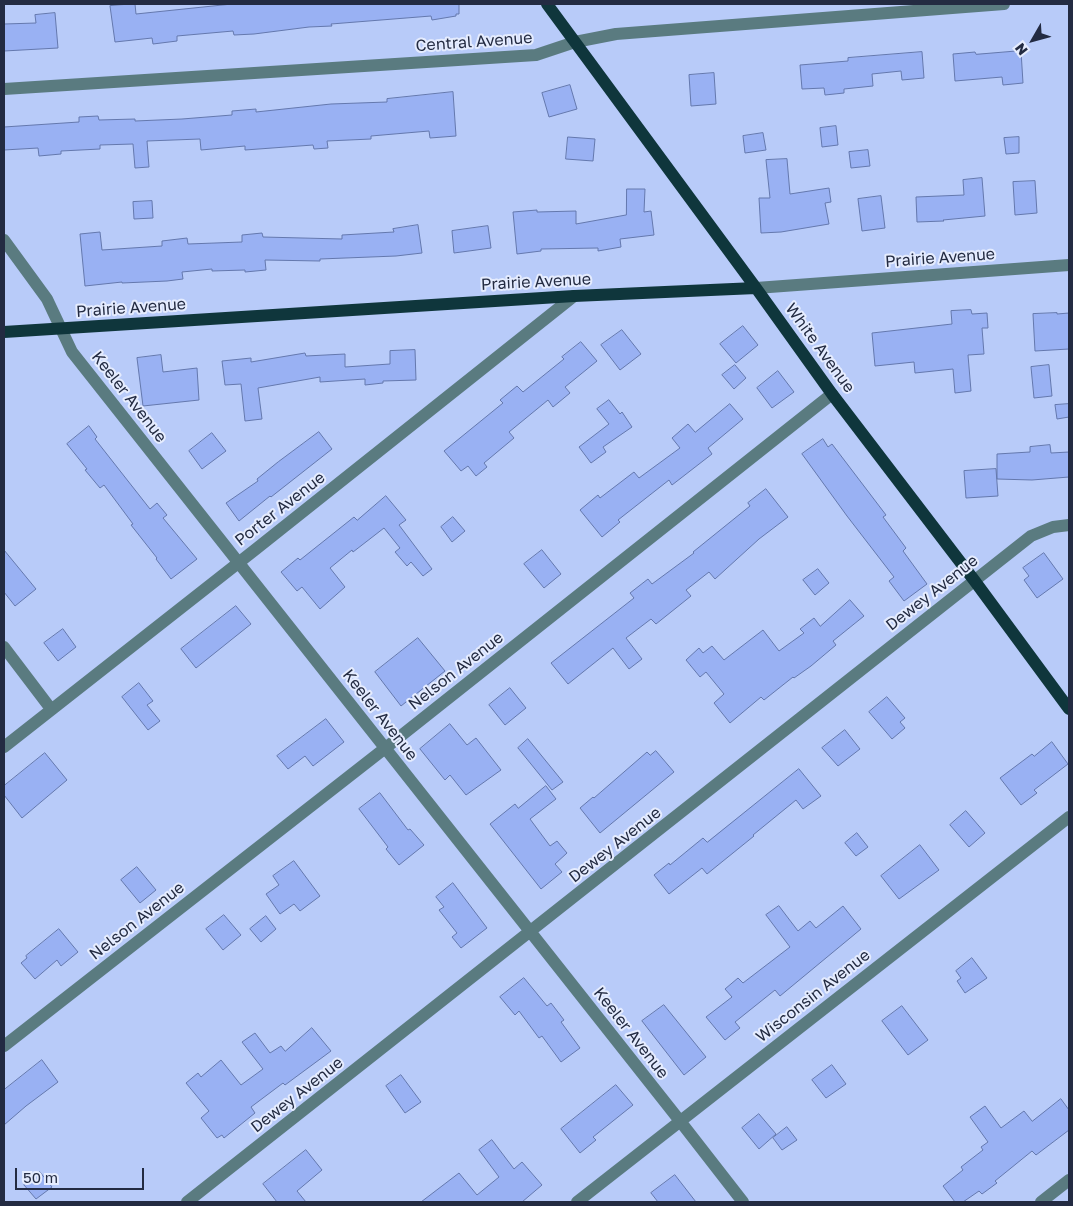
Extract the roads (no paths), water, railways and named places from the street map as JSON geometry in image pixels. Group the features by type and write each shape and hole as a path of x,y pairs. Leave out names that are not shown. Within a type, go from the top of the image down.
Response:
{"main road":[{"name":"White Avenue","path":"547,4 832,394 974,580 1069,710"},
{"name":"Prairie Avenue","path":"4,332 574,296 756,288"}],"street":[{"name":"Central Avenue","path":"4,90 536,55 575,42 616,34 1004,4"},
{"name":"Keeler Avenue","path":"4,240 47,299 72,352 743,1202"},
{"name":"Prairie Avenue","path":"756,288 1069,265"},
{"name":"Porter Avenue","path":"4,746 574,296"},
{"name":"Nelson Avenue","path":"4,1046 386,748 832,394"},
{"name":"Dewey Avenue","path":"187,1202 1031,536 1053,527 1069,525"},
{"path":"4,647 51,709"},
{"name":"Wisconsin Avenue","path":"577,1202 1069,817"},
{"path":"1040,1202 1069,1180"}]}
